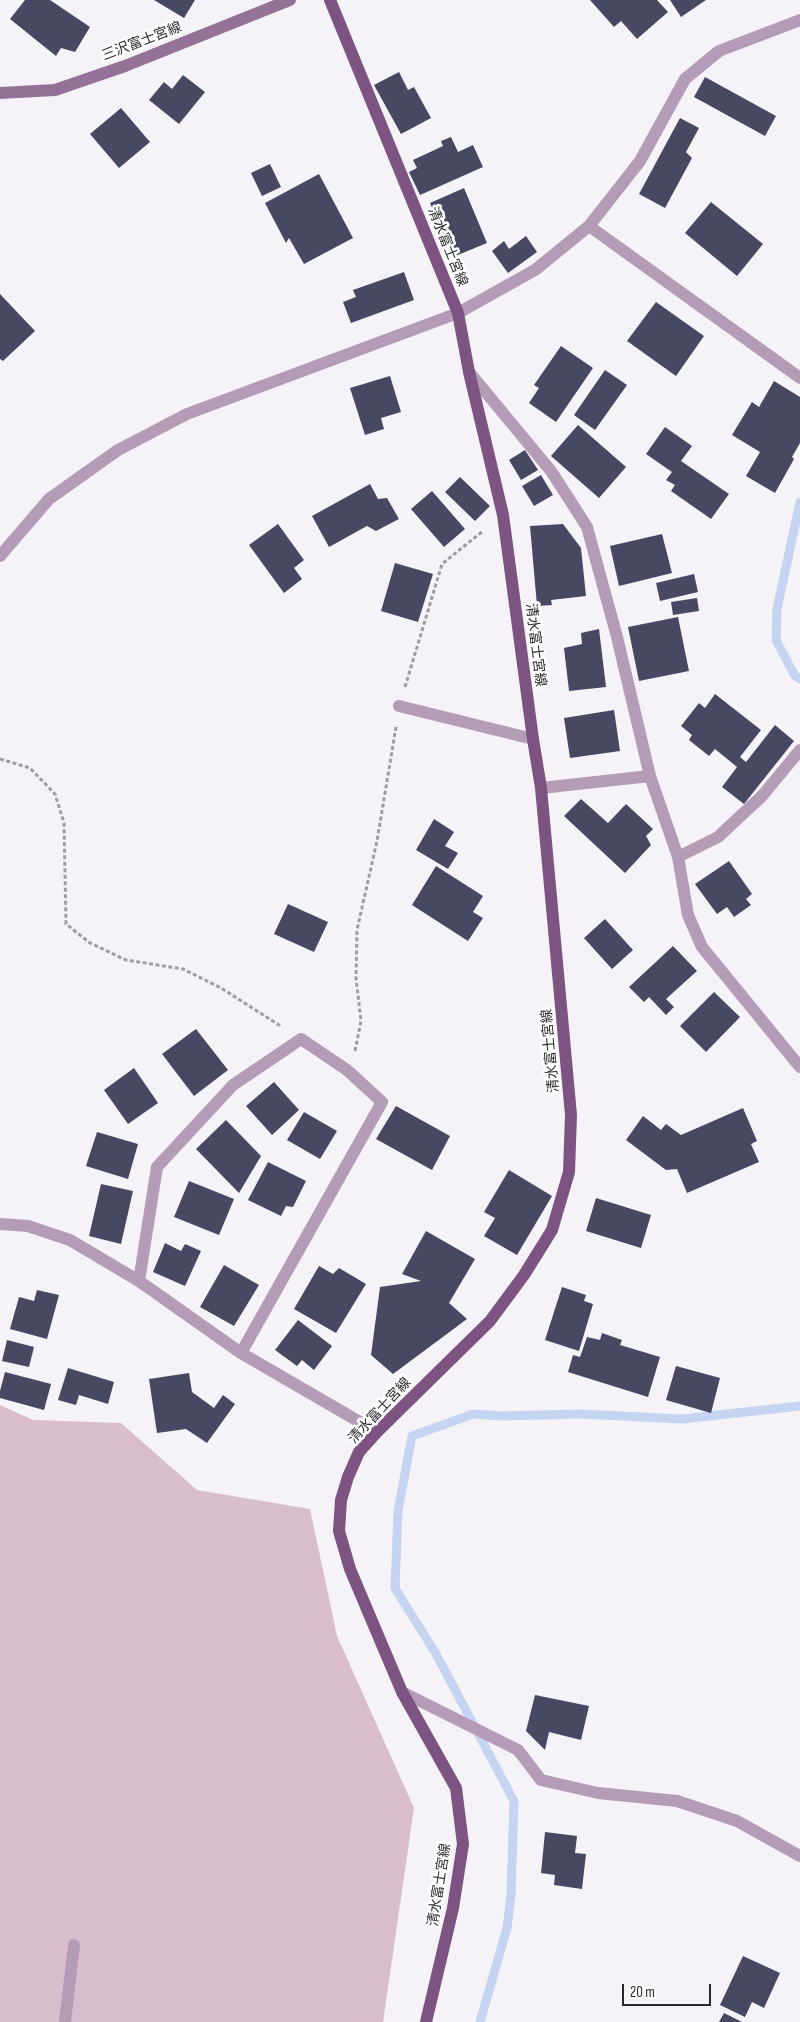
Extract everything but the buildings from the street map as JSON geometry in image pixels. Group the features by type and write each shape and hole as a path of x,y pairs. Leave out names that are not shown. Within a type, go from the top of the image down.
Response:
{"main road":[{"name":"三沢富士宮線","path":"0,93 55,90 125,66 290,0"},
{"name":"清水富士宮線","path":"330,0 458,313 469,372 503,515 541,788 571,1116 569,1172 552,1230 524,1275 490,1321 377,1432 360,1452 340,1500 339,1532 350,1569 402,1692 456,1788 463,1844 453,1908 426,2022"}],"street":[{"path":"0,556 49,499 118,450 144,436 186,414 458,313 535,270 589,226 640,161 686,79 719,51 800,20"},
{"path":"589,226 800,378"},
{"path":"469,372 551,472 587,528 617,637 650,776 678,857 688,914 702,947 800,1068"},
{"path":"399,706 533,739"},
{"path":"678,857 718,837 762,796 800,750"},
{"path":"541,788 650,776"},
{"path":"139,1281 157,1167 233,1085 301,1039 347,1070 382,1102 241,1353"},
{"path":"0,1224 28,1226 70,1240 139,1281 241,1353 377,1432"},
{"path":"402,1692 518,1750 541,1780 598,1793 677,1801 737,1821 800,1856"},
{"path":"65,2022 74,1945"}],"path":[{"path":"347,1070 356,1047 361,1022 356,978 356,930 377,841 399,706 442,564 503,515"},
{"path":"0,759 30,768 55,794 64,823 66,924 90,943 126,960 183,969 206,980 301,1039"}],"shaded area":[{"path":"0,1405 33,1420 121,1423 197,1490 310,1509 337,1636 414,1808 383,2022 0,2022"}],"waterway":[{"path":"800,502 777,609 776,640 795,676 800,679"},
{"path":"480,2022 507,1928 511,1895 514,1801 436,1654 395,1588 398,1511 412,1436 473,1414 501,1416 581,1414 682,1419 800,1406"}]}
